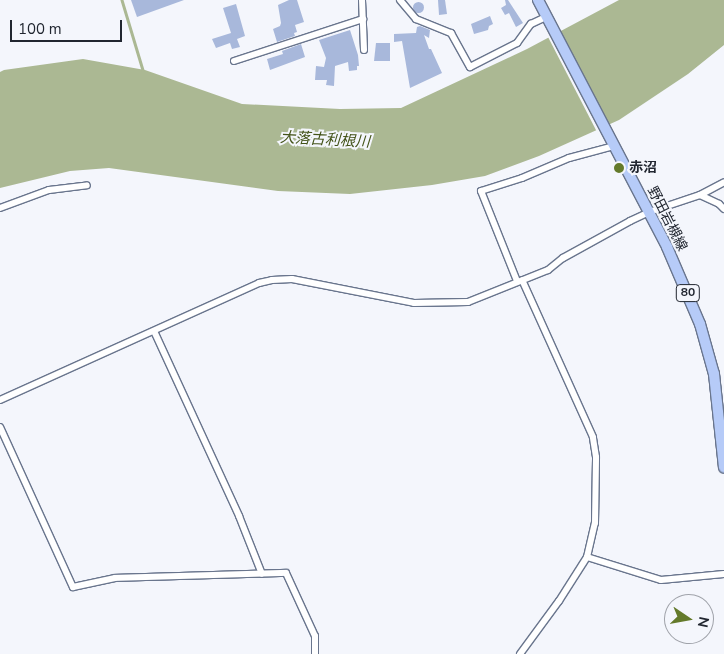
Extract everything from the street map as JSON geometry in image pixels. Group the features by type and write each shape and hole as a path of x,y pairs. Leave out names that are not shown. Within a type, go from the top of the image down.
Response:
{"main road":[{"name":"野田岩槻線","path":"538,0 683,281 708,347 718,403 724,467"}],"street":[{"path":"362,0 364,50"},
{"path":"400,0 416,19 451,33 470,67 517,43 531,24 546,17"},
{"path":"234,61 363,18"},
{"path":"520,654 559,601 587,557 595,523 596,458 593,437 519,281 481,191 522,178 569,158 614,146"},
{"path":"0,400 258,283 272,280 292,280 414,303 468,302 548,270 564,258 649,212 700,195 724,182"},
{"path":"0,208 49,190 87,185"},
{"path":"700,195 719,204 724,209"},
{"path":"154,331 239,516 262,574"},
{"path":"0,427 73,587 115,578 286,573 315,636 315,654"},
{"path":"587,557 661,580 724,574"}],"water":[{"name":"大落古利根川","path":"619,0 724,0 724,45 688,74 619,120 539,156 485,176 432,185 350,194 278,191 109,168 70,171 0,188 0,72 4,70 83,59 145,70 242,104 340,109 401,108 527,49"}],"pier":[{"path":"557,30 608,128 597,132 547,35"}],"building":[{"path":"131,0 184,0 137,17"},
{"path":"289,0 297,0 304,22 295,25 297,32 294,33 295,36 277,42 273,29 280,26 281,23 278,5"},
{"path":"438,0 445,0 447,14 439,15"},
{"path":"505,0 508,0 523,23 516,27 509,13 505,15 501,8 506,5"},
{"path":"416,2 420,2 423,7 422,11 416,12 413,9 413,5"},
{"path":"236,4 245,36 237,39 240,47 232,49 230,43 216,48 212,39 231,33 223,8"},
{"path":"490,16 493,24 489,26 488,30 474,34 471,24"},
{"path":"420,26 430,30 429,38 424,35 442,73 410,88 402,41 394,42 394,34 416,33 417,27"},
{"path":"350,30 358,55 359,66 357,66 357,70 349,71 348,62 335,66 334,86 326,85 327,80 315,80 316,66 324,67 326,58 319,40"},
{"path":"376,43 390,43 390,61 374,61"},
{"path":"301,44 305,57 270,70 267,59 283,54 282,51"}],"waterway":[{"path":"122,0 143,70"}],"place":[{"name":"赤沼","path":"619,168"}]}
